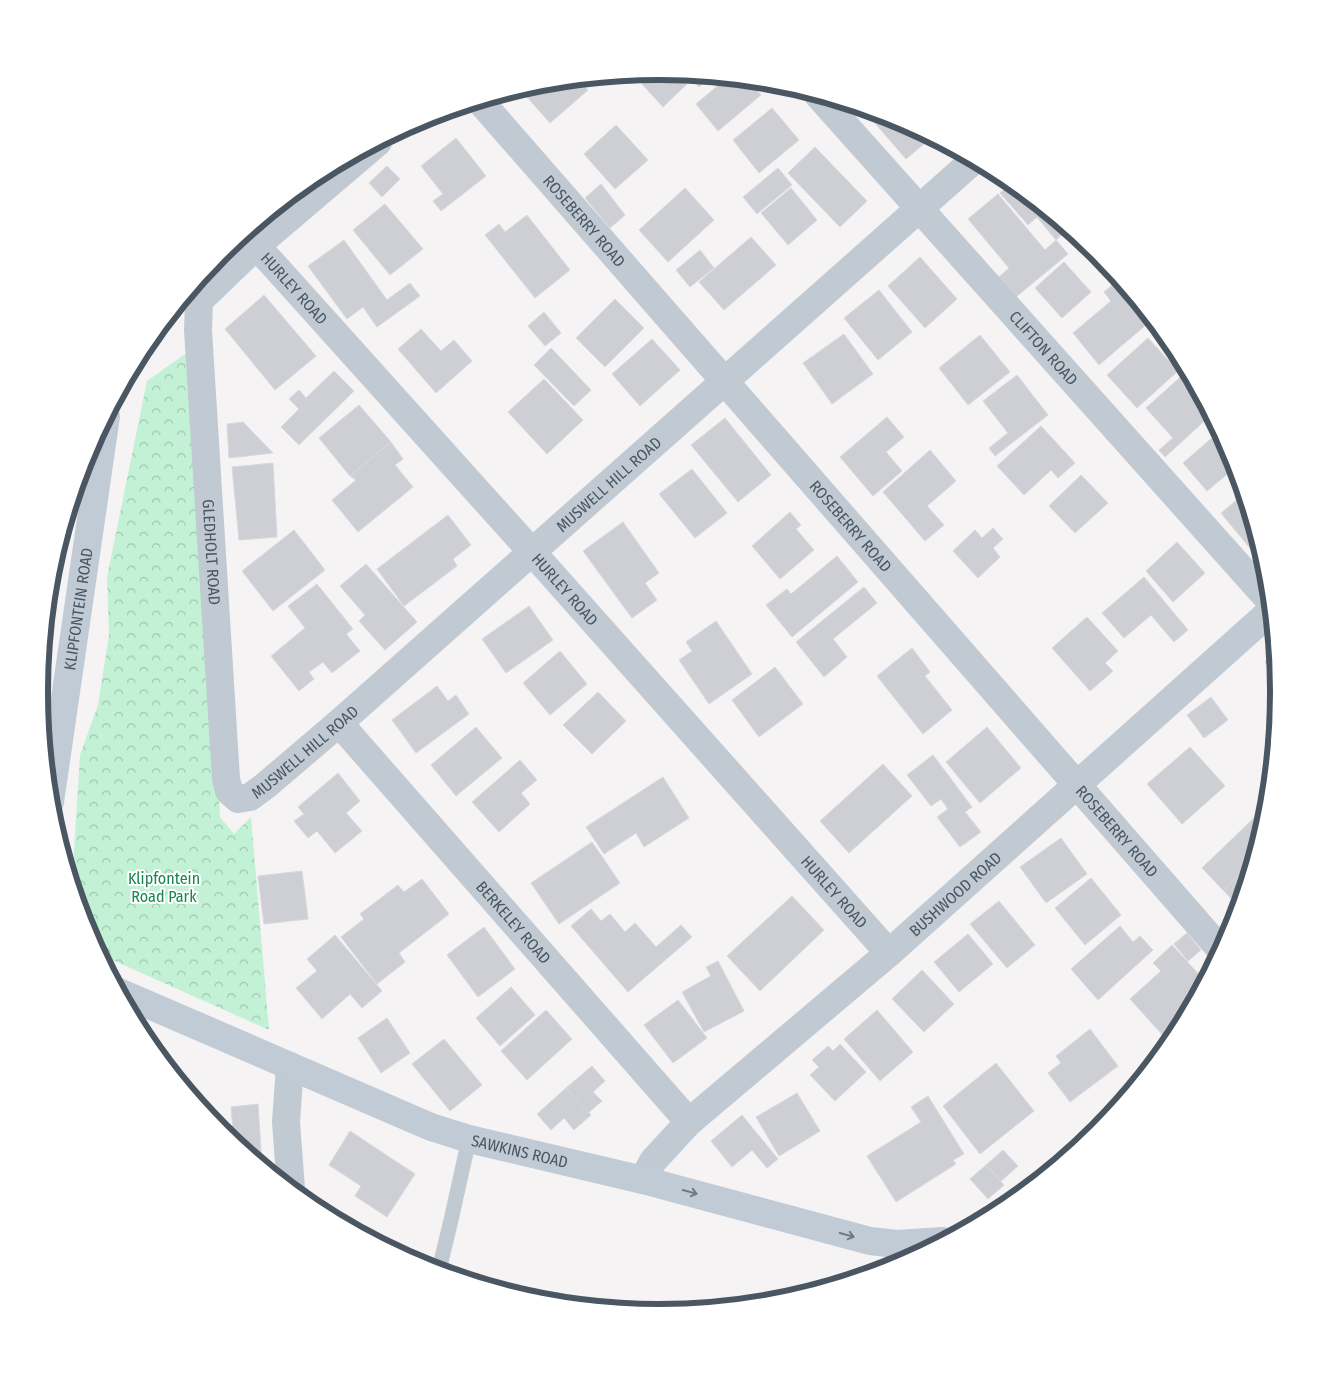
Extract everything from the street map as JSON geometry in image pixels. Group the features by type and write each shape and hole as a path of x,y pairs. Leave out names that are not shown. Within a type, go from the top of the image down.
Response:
{"street":[{"name":"CLIFTON ROAD","path":"826,104 1262,592"},
{"name":"ROSEBERRY ROAD","path":"484,106 1216,944"},
{"name":"MUSWELL HILL ROAD","path":"238,799 250,797 257,792 338,723 969,165"},
{"path":"244,245 347,166"},
{"name":"GLEDHOLT ROAD","path":"238,799 230,791 226,780 198,330 199,301 244,245"},
{"name":"HURLEY ROAD","path":"244,245 532,552 889,953"},
{"name":"KLIPFONTEIN ROAD","path":"54,777 103,440"},
{"name":"BUSHWOOD ROAD","path":"643,1180 653,1161 689,1122 889,953 1265,616"},
{"name":"BERKELEY ROAD","path":"338,723 689,1122"},
{"name":"SAWKINS ROAD","path":"128,996 431,1127 469,1139 643,1180 870,1241 896,1244 924,1242"},
{"path":"290,1066 286,1122 290,1179"}],"lane":[{"path":"440,1263 469,1139"}],"green space":[{"name":"Klipfontein Road Park","path":"195,347 220,817 234,834 251,817 269,1030 109,959 94,926 73,867 80,755 98,705 109,635 107,577 147,381"}],"building":[{"path":"646,81 689,82 663,107 642,84"},
{"path":"694,82 704,82 699,87"},
{"path":"720,84 755,89 761,95 718,131 696,104"},
{"path":"584,86 588,90 550,123 526,95"},
{"path":"772,108 799,140 759,173 733,140"},
{"path":"876,120 893,127 926,142 906,159 874,122"},
{"path":"616,125 648,160 615,189 584,154"},
{"path":"456,138 486,176 441,211 433,201 443,194 421,166"},
{"path":"815,147 867,201 840,227 788,173"},
{"path":"387,166 400,179 382,197 369,183"},
{"path":"778,168 792,185 757,214 743,197"},
{"path":"601,184 625,215 610,228 585,198"},
{"path":"685,188 714,220 668,262 639,230"},
{"path":"791,188 817,220 788,245 761,213"},
{"path":"1005,189 1063,233 1056,240 1037,217 1028,225 1000,193"},
{"path":"998,194 1045,250 1056,240 1068,254 1016,297 999,277 1009,268 968,219"},
{"path":"385,204 423,249 390,275 353,230"},
{"path":"527,215 570,270 535,298 485,235 499,224 505,232"},
{"path":"751,237 776,265 724,310 699,282"},
{"path":"344,240 387,300 410,283 420,296 377,327 363,307 347,319 308,266"},
{"path":"700,250 714,268 690,287 676,270"},
{"path":"920,257 957,299 925,328 888,286"},
{"path":"1064,262 1091,292 1062,318 1035,288"},
{"path":"1114,284 1147,324 1099,365 1073,333 1111,301 1104,292"},
{"path":"879,290 912,332 878,360 844,318"},
{"path":"264,295 316,356 275,390 225,329"},
{"path":"615,299 644,328 605,367 576,338"},
{"path":"544,312 561,333 545,346 528,326"},
{"path":"421,329 441,351 454,340 472,361 436,393 398,349"},
{"path":"844,334 873,374 832,404 803,363"},
{"path":"980,335 1010,372 968,405 939,368"},
{"path":"1148,338 1178,371 1137,408 1107,375"},
{"path":"652,339 680,370 640,406 612,374"},
{"path":"551,348 591,390 574,406 534,365"},
{"path":"334,371 354,391 299,445 281,427 299,409 289,399 299,390 306,398"},
{"path":"1017,375 1048,415 995,456 989,448 1008,433 983,401"},
{"path":"1182,375 1206,420 1165,457 1159,450 1173,438 1146,408"},
{"path":"544,379 583,420 547,454 508,412"},
{"path":"359,405 391,442 350,476 319,438"},
{"path":"887,417 904,437 886,452 902,471 873,496 840,457"},
{"path":"725,418 771,475 738,502 691,445"},
{"path":"243,422 273,453 229,458 227,424"},
{"path":"1041,426 1075,463 1058,478 1051,470 1024,495 997,466"},
{"path":"1214,436 1229,472 1207,491 1183,463"},
{"path":"391,442 403,459 395,465 413,487 358,532 332,500 356,480 350,476"},
{"path":"930,450 956,481 927,506 944,525 925,541 883,492"},
{"path":"273,463 277,537 239,540 232,467"},
{"path":"692,469 727,513 695,538 659,494"},
{"path":"1081,475 1108,503 1075,533 1049,506"},
{"path":"1239,498 1255,554 1221,513"},
{"path":"790,512 801,525 796,529 814,550 780,579 752,546"},
{"path":"448,515 471,545 453,559 457,566 404,606 377,569"},
{"path":"623,522 659,573 645,583 657,600 632,618 583,551"},
{"path":"993,528 1003,539 993,548 1000,557 978,578 953,551 975,530 982,538"},
{"path":"294,530 325,570 273,611 242,571"},
{"path":"1177,542 1205,573 1173,602 1146,571"},
{"path":"837,556 858,582 792,637 766,605 787,589 791,594"},
{"path":"366,564 417,622 385,650 359,621 365,615 340,586"},
{"path":"1144,577 1188,630 1174,642 1151,615 1124,638 1102,613"},
{"path":"317,584 353,629 346,634 360,651 332,673 323,662 309,672 314,679 299,691 271,656 305,628 288,606"},
{"path":"864,587 877,603 833,639 847,657 824,677 796,642"},
{"path":"529,606 553,640 506,673 482,639"},
{"path":"1087,617 1118,651 1105,663 1113,671 1090,691 1052,648"},
{"path":"716,621 752,674 709,704 679,660 692,651 686,642"},
{"path":"912,648 930,672 925,676 952,710 923,734 877,676"},
{"path":"560,651 587,684 550,715 523,683"},
{"path":"1269,659 1269,668 1265,662"},
{"path":"775,667 803,704 759,737 732,700"},
{"path":"437,686 448,701 456,695 469,714 416,753 392,720"},
{"path":"598,692 626,721 592,754 563,725"},
{"path":"1211,697 1228,720 1204,738 1187,715"},
{"path":"476,727 502,758 456,796 431,765"},
{"path":"987,727 1021,768 980,803 946,762"},
{"path":"1190,747 1225,786 1182,824 1147,784"},
{"path":"933,755 972,807 965,812 981,832 960,847 937,817 948,809 941,799 931,806 907,775"},
{"path":"520,760 537,780 521,793 530,804 499,832 472,802"},
{"path":"883,764 912,796 849,853 820,821"},
{"path":"338,773 360,801 346,813 362,831 335,853 317,831 308,838 294,821 304,814 298,807"},
{"path":"663,777 689,818 644,847 636,833 604,854 586,827"},
{"path":"1255,817 1257,819 1244,871 1223,890 1202,868"},
{"path":"1061,838 1087,874 1046,903 1020,867"},
{"path":"592,842 620,883 559,924 531,883"},
{"path":"302,871 308,919 264,924 258,876"},
{"path":"1244,871 1233,901 1223,890"},
{"path":"1091,878 1121,915 1085,945 1055,908"},
{"path":"422,879 449,914 399,953 405,962 377,984 341,937 364,919 360,914 398,885 404,892"},
{"path":"792,896 824,930 760,991 727,956"},
{"path":"999,901 1035,945 1007,968 970,924"},
{"path":"591,909 601,921 610,914 625,932 635,923 656,947 681,925 692,937 628,992 571,926"},
{"path":"1120,926 1133,942 1140,936 1153,950 1098,1000 1071,969"},
{"path":"484,927 515,969 478,997 447,955"},
{"path":"1187,933 1201,950 1188,961 1174,944"},
{"path":"968,934 993,964 959,992 934,962"},
{"path":"335,935 382,991 362,1008 350,994 322,1019 296,988 317,971 307,959"},
{"path":"1172,945 1200,976 1189,998 1164,1036 1130,999 1161,971 1153,963"},
{"path":"718,961 744,1011 704,1032 682,992 711,976 706,967"},
{"path":"922,970 954,1004 924,1032 892,999"},
{"path":"511,987 535,1015 500,1046 476,1018"},
{"path":"678,1000 707,1038 673,1063 644,1025"},
{"path":"546,1010 572,1039 527,1080 501,1051"},
{"path":"877,1010 913,1052 880,1081 844,1039"},
{"path":"387,1018 410,1053 381,1073 358,1038"},
{"path":"1090,1029 1118,1066 1070,1102 1048,1073 1061,1063 1056,1056"},
{"path":"444,1039 482,1085 450,1111 412,1064"},
{"path":"840,1044 866,1072 835,1101 810,1075 819,1067 812,1060 828,1046 833,1051"},
{"path":"996,1063 1034,1111 980,1154 943,1106"},
{"path":"592,1066 605,1081 593,1092 602,1101 588,1113 566,1088"},
{"path":"566,1088 591,1115 574,1130 564,1118 551,1130 537,1114"},
{"path":"797,1093 820,1131 779,1156 756,1117"},
{"path":"928,1096 964,1154 953,1160 956,1164 896,1202 867,1156 921,1122 911,1107"},
{"path":"258,1104 261,1156 233,1130 231,1107"},
{"path":"742,1115 778,1159 767,1168 752,1150 732,1167 711,1141"},
{"path":"350,1131 415,1174 387,1217 355,1196 361,1186 329,1165"},
{"path":"1003,1150 1018,1166 1001,1181 986,1165"},
{"path":"986,1165 1004,1185 988,1199 970,1179"}]}
